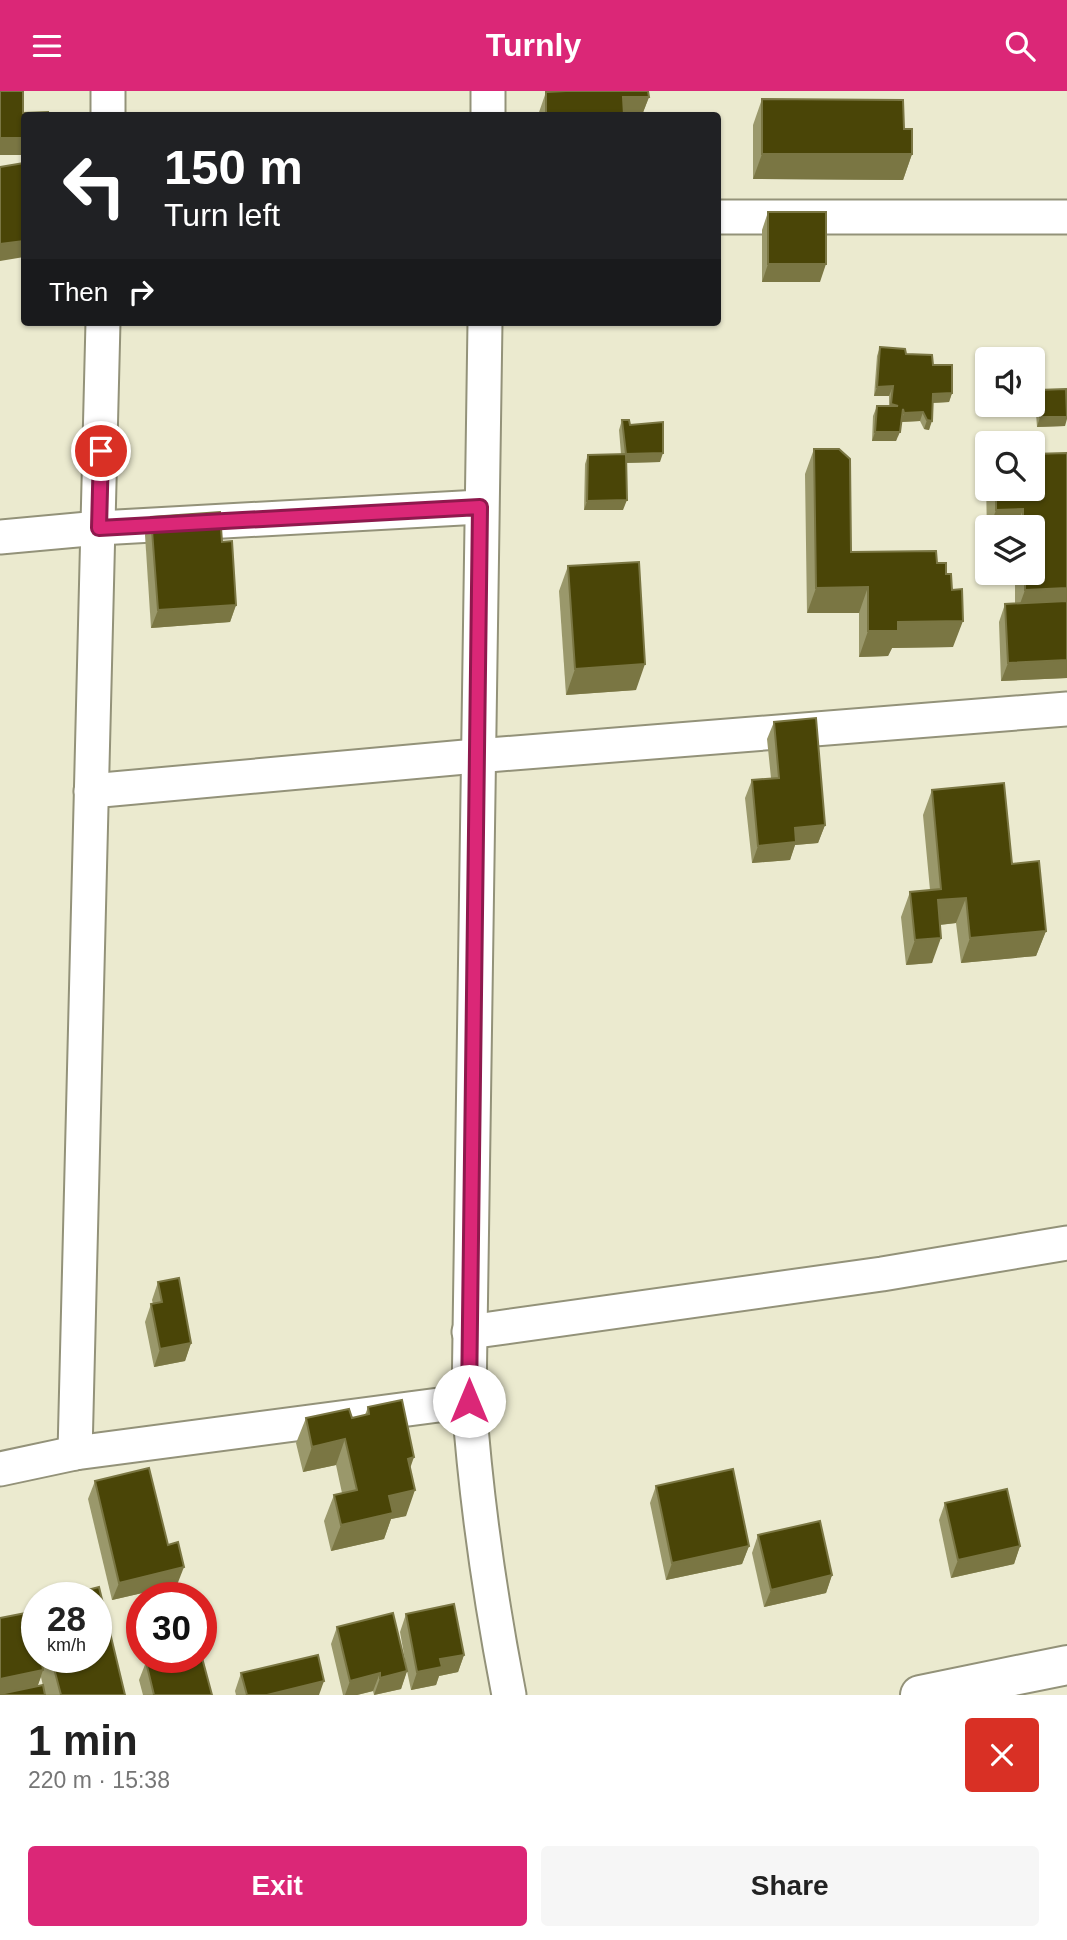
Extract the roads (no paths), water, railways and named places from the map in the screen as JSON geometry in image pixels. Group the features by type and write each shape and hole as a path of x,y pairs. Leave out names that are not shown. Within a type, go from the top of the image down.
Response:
{"street":[{"path":"107,112 108,91"},
{"path":"488,91 488,112"},
{"path":"721,217 1067,217"},
{"path":"75,1453 103,326"},
{"path":"485,326 476,756 469,1401 475,1491 491,1605 509,1695"},
{"path":"0,537 99,528 480,507"},
{"path":"91,791 476,756 1067,709"},
{"path":"468,1332 809,1285 1067,1243"},
{"path":"0,1469 75,1453 469,1401"},
{"path":"920,1695 1067,1665"}]}
